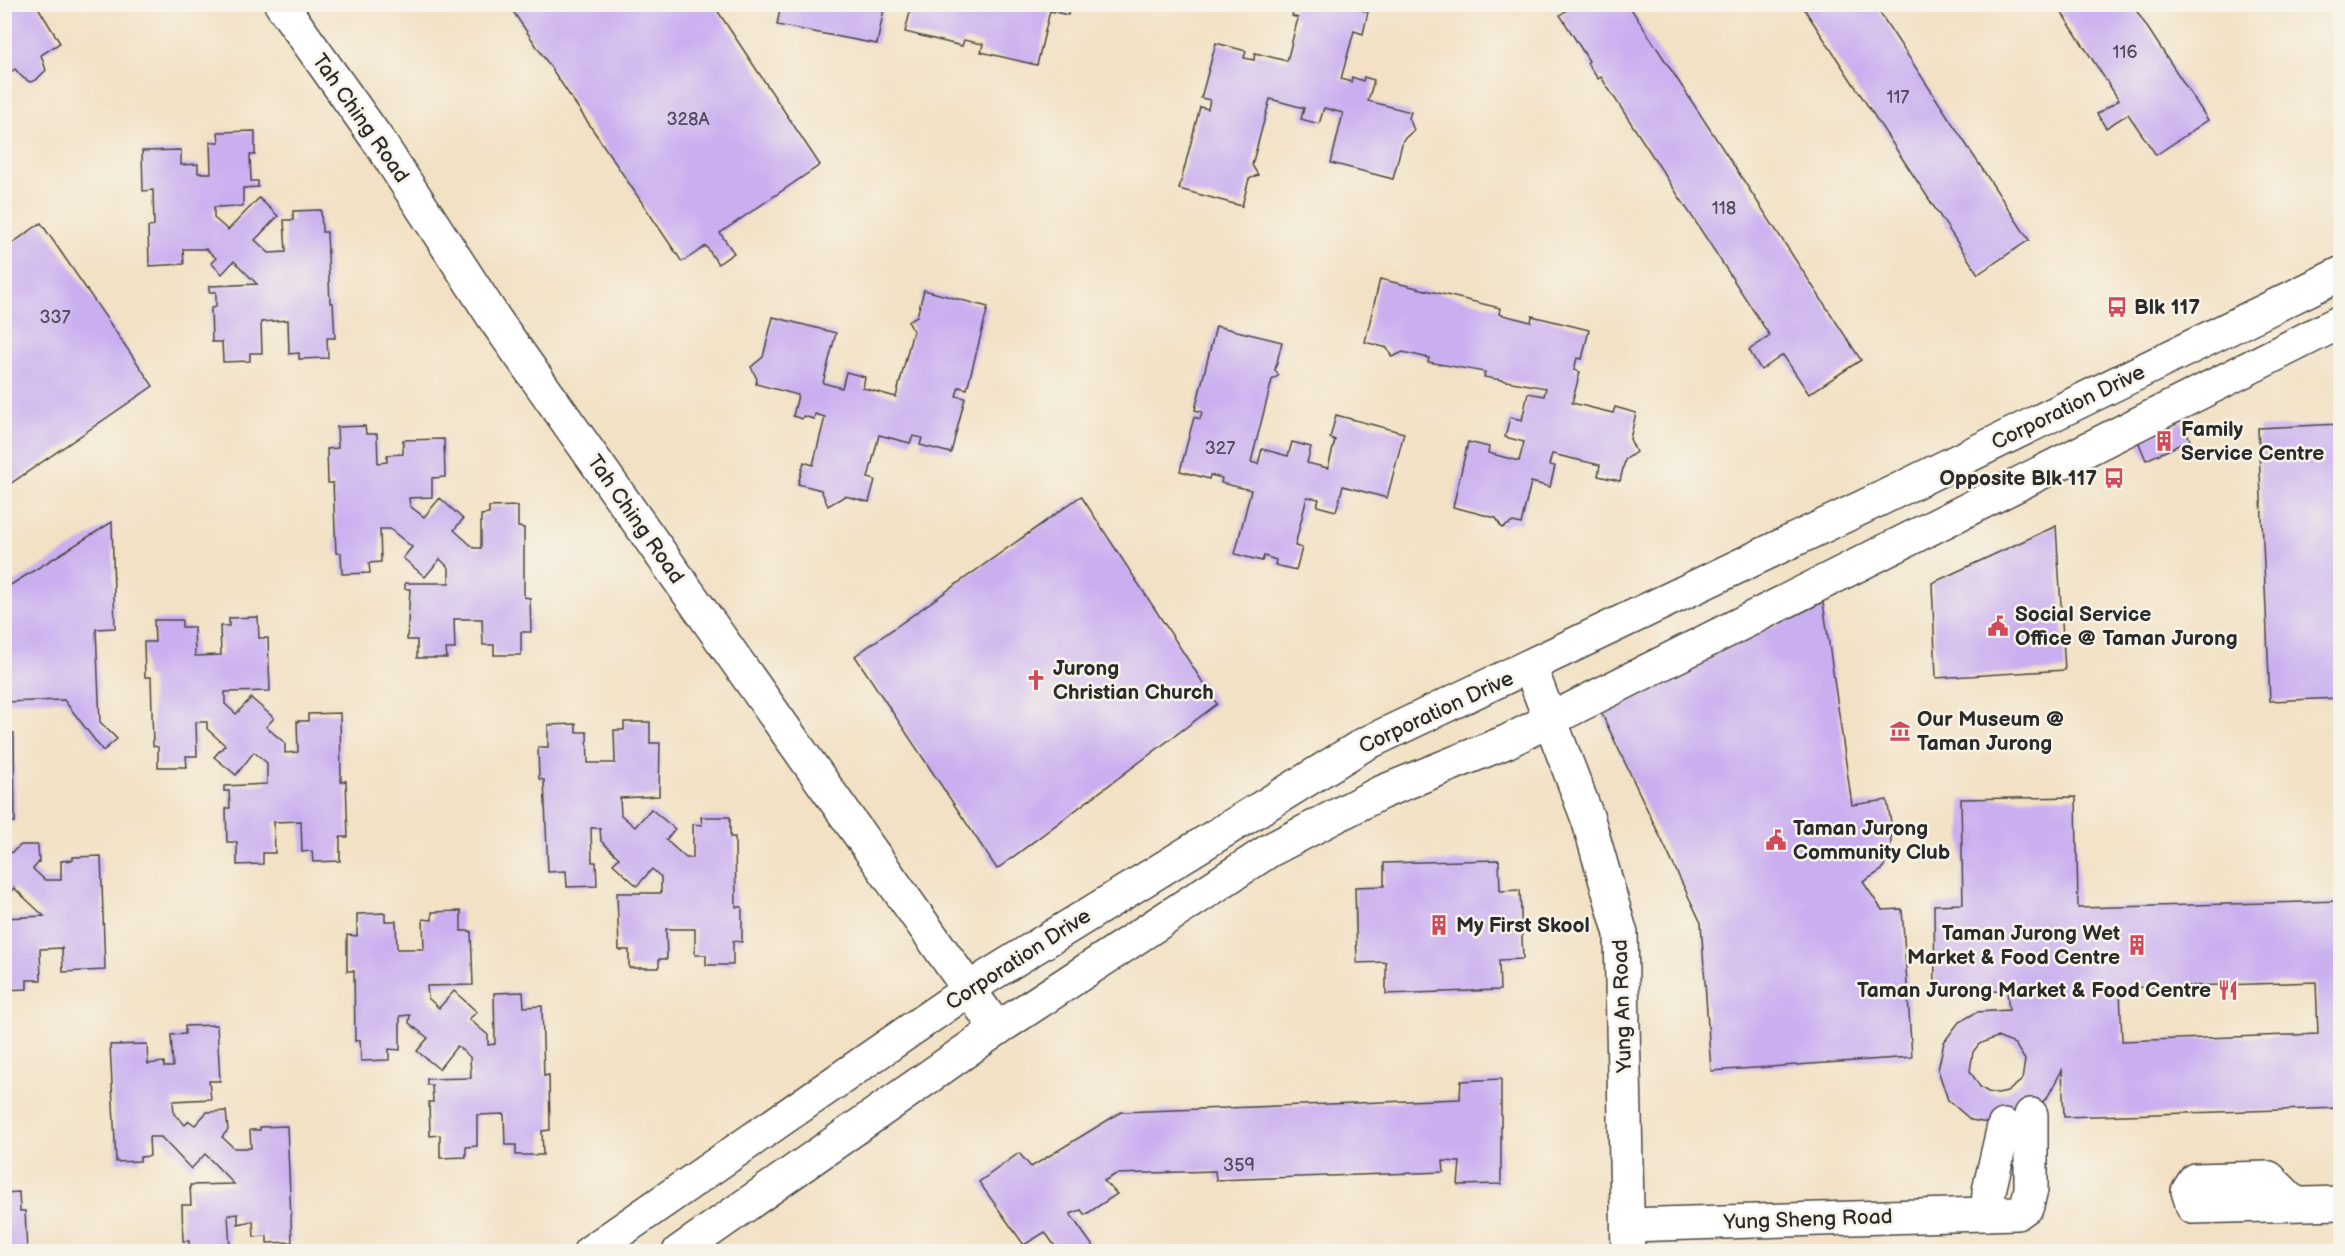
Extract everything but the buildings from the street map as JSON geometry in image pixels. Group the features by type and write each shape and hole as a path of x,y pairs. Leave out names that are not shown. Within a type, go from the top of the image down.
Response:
{"street":[{"name":"Tah Ching Road","path":"281,4 380,143 496,321 979,983"},
{"name":"Tah Ching Road","path":"306,4 397,131 513,310 1006,1023"},
{"name":"Corporation Drive","path":"590,1251 979,983 1363,745 1530,668 2340,274"},
{"path":"679,1251 1006,1023 1270,850 1380,793 1506,741 2340,322"},
{"name":"Yung An Road","path":"1530,668 1588,819 1620,934 1628,1238"},
{"name":"Yung Sheng Road","path":"1628,1238 2017,1213 2027,1206 2031,1189 2017,1120"},
{"path":"2226,1206 2340,1203"}],"place":[{"name":"Blk 117","path":"2117,307"},
{"name":"Family Service Centre","path":"2164,441"},
{"name":"Opposite Blk 117","path":"2114,478"},
{"name":"Social Service Office @ Taman Jurong","path":"1998,626"},
{"name":"Jurong Christian Church","path":"1036,680"},
{"name":"Our Museum @ Taman Jurong","path":"1900,731"},
{"name":"Taman Jurong Community Club","path":"1776,840"},
{"name":"My First Skool","path":"1439,925"},
{"name":"Taman Jurong Wet Market & Food Centre","path":"2137,945"},
{"name":"Taman Jurong Market & Food Centre","path":"2228,990"}]}
